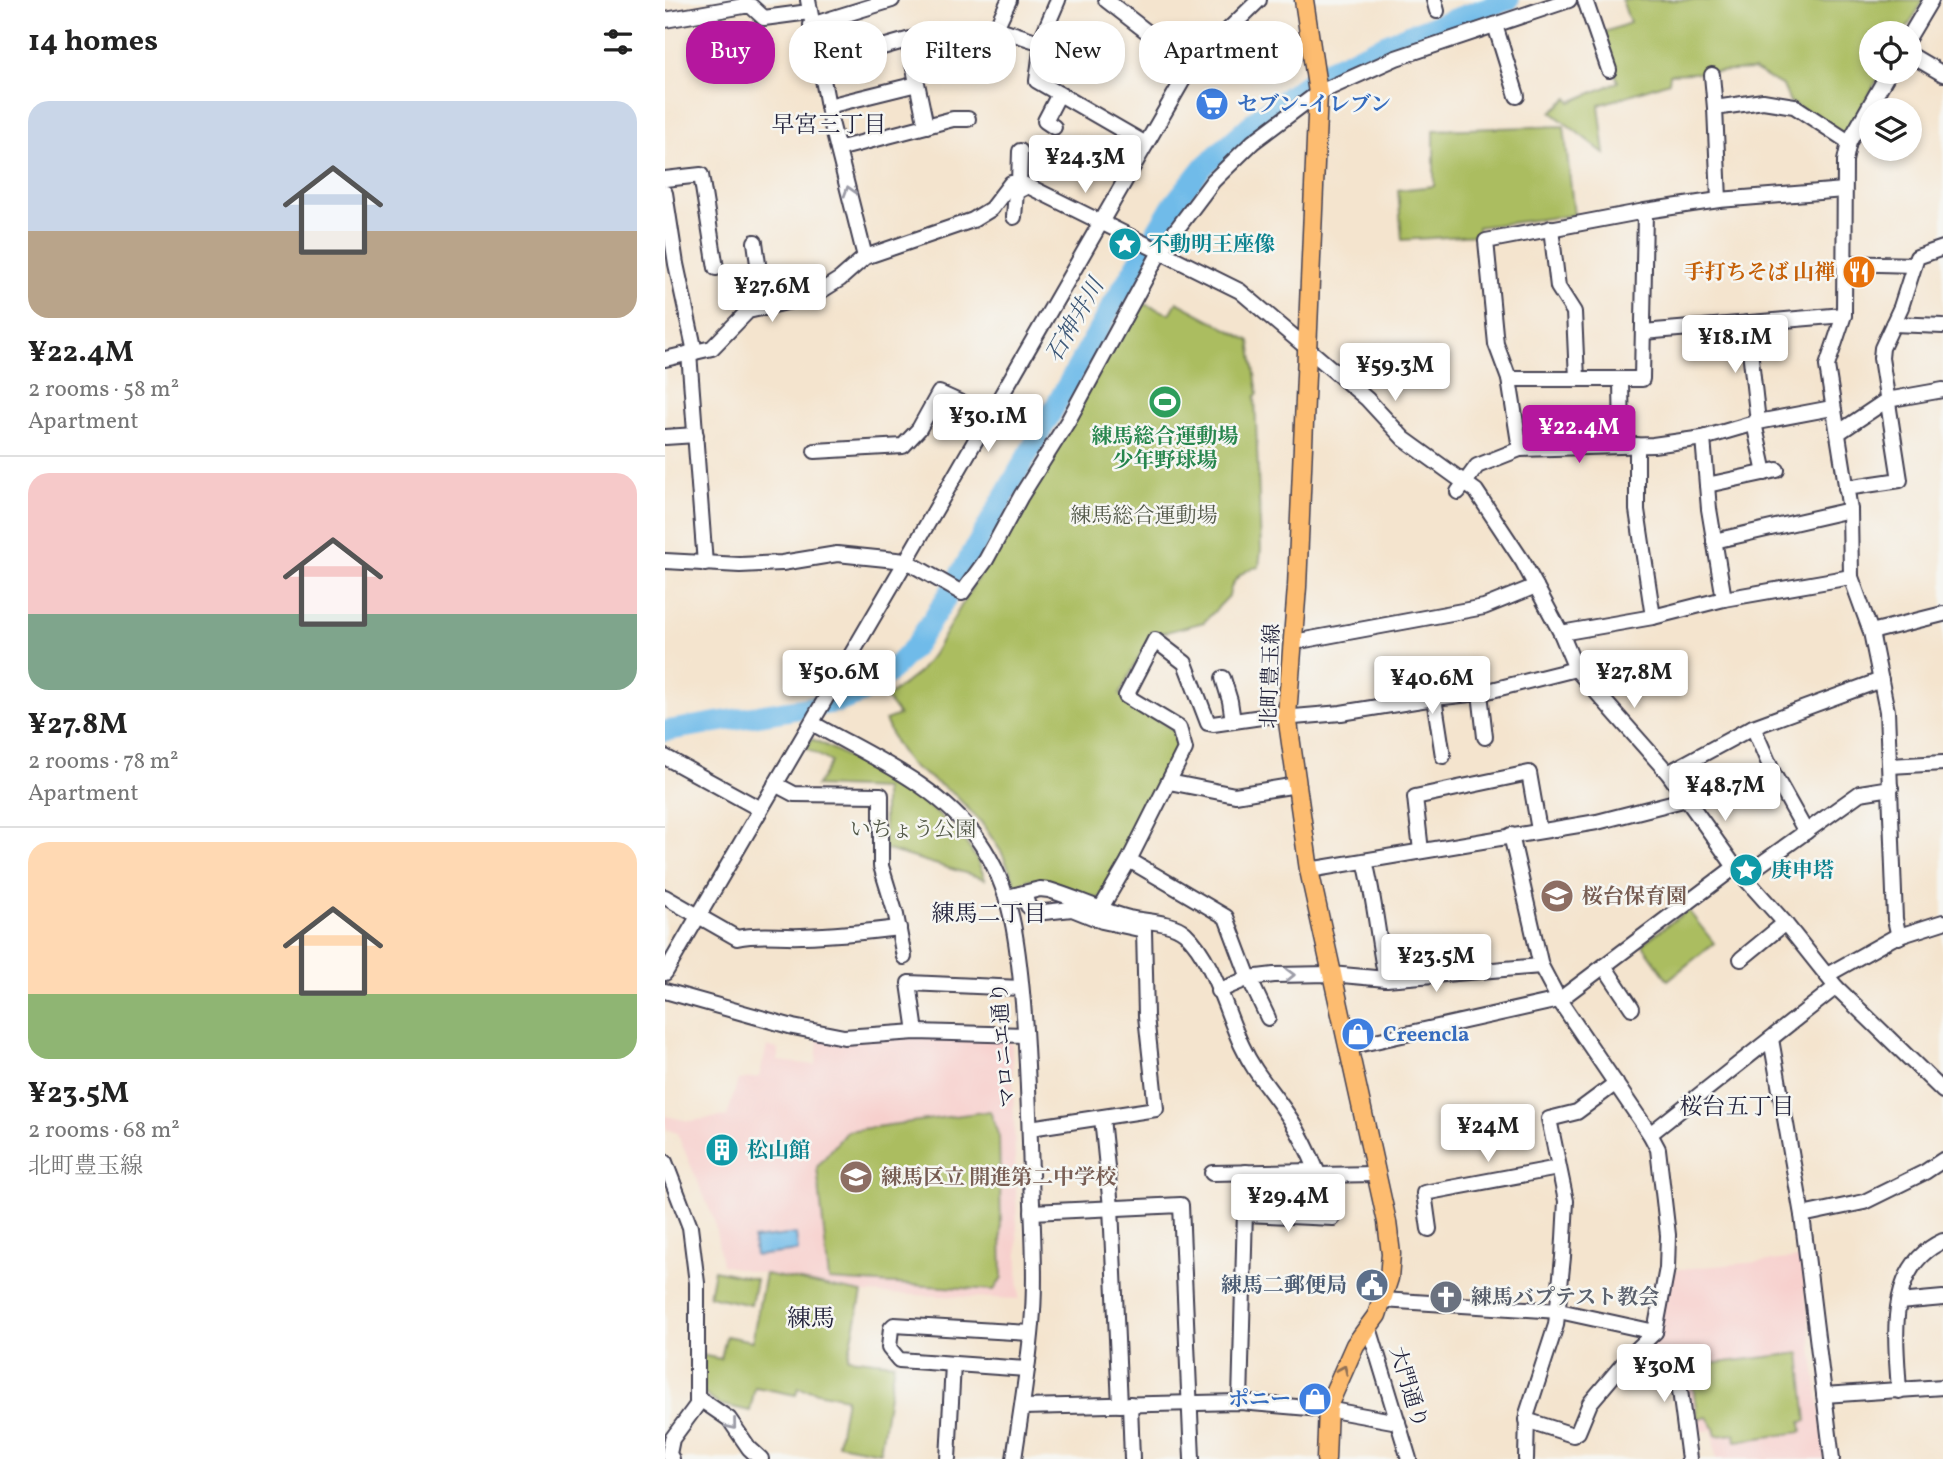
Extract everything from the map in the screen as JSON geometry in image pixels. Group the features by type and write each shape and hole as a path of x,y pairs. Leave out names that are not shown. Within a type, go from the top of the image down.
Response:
{"main road":[{"name":"北町豊玉線","path":"1304,0 1318,93 1294,642 1287,715 1309,870 1387,1222 1391,1254 1389,1278 1377,1315 1344,1365 1327,1410 1326,1459"}],"street":[{"path":"665,20 744,6 751,6 764,18 892,0"},
{"path":"1009,0 996,28 1030,39"},
{"path":"1049,21 1058,0"},
{"path":"1106,0 1139,26"},
{"path":"1237,21 1258,0"},
{"path":"665,561 705,564 782,563 837,554 906,561 963,593 986,560 1021,496 1068,421 1158,250 1213,181 1253,142 1318,93 1396,58 1569,0"},
{"path":"1585,0 1609,71"},
{"path":"1919,21 1931,0"},
{"path":"1495,25 1517,96"},
{"path":"1922,62 1943,74"},
{"path":"1712,75 1719,200"},
{"path":"823,84 865,257"},
{"path":"828,106 917,84 926,126"},
{"path":"1042,84 1146,144"},
{"path":"665,973 1181,84"},
{"path":"1882,84 1849,142 1845,161 1844,315 1828,366 1832,408 1850,510 1851,576 1871,632 1887,711 1895,919 1899,937"},
{"path":"1054,127 1045,121 1059,94"},
{"path":"1715,108 1763,101 1794,106 1849,142"},
{"path":"838,149 953,119 968,119"},
{"path":"1020,151 1023,185"},
{"path":"665,179 701,175 716,268"},
{"path":"665,359 712,348 748,311 813,296 840,279 865,257 973,220 999,201 1011,183 1023,185 1240,291 1367,399 1405,439 1461,487 1476,491 1523,562 1561,633 1576,669 1668,773 1740,872 1836,987 1943,1091"},
{"path":"1014,217 1016,192 1023,185"},
{"path":"1520,449 1509,379 1496,344 1486,241 1719,200 1845,190"},
{"path":"665,193 692,353 705,564"},
{"path":"1509,379 1642,379 1645,211"},
{"path":"1551,228 1557,287 1574,312 1577,379"},
{"path":"755,242 764,308"},
{"path":"1846,488 1900,480 1881,358 1882,348 1901,307 1917,257 1943,248"},
{"path":"1844,263 1914,265"},
{"path":"1643,332 1844,315"},
{"path":"1707,485 1771,471 1756,423 1747,323"},
{"path":"1893,324 1943,326"},
{"path":"1621,379 1653,617"},
{"path":"1838,433 1887,400 1943,390"},
{"path":"815,451 903,446 919,429 939,393 990,416"},
{"path":"1461,487 1478,466 1520,449 1629,445 1703,438 1756,423 1832,408"},
{"path":"665,438 696,435"},
{"path":"1703,438 1714,541 1724,599"},
{"path":"1714,541 1850,510"},
{"path":"1561,633 1851,576"},
{"path":"1294,642 1484,607 1536,586"},
{"path":"1871,632 1943,614"},
{"path":"1101,908 1129,860 1185,749 1179,728 1126,696 1154,640 1185,663 1208,723 1341,713 1434,698 1480,694 1576,669"},
{"path":"1223,678 1233,721"},
{"path":"1668,773 1753,727 1881,680"},
{"path":"1480,694 1485,737"},
{"path":"1434,698 1443,756"},
{"name":"マロニエ通り","path":"813,720 941,799 981,843 1007,897 1014,931 1025,1035 1032,1212 1031,1334 1014,1459"},
{"path":"1753,727 1773,774 1806,832"},
{"path":"665,757 760,809"},
{"path":"1890,766 1943,763"},
{"path":"1421,851 1415,797 1529,773 1539,830"},
{"path":"1168,782 1235,796 1297,785"},
{"path":"775,784 794,794 881,795 881,866 899,928 904,957"},
{"path":"1348,1047 1559,1000 1740,872 1806,832 1860,793 1891,788"},
{"path":"1309,870 1597,822 1687,799"},
{"path":"1511,835 1541,966 1559,1000 1658,1149 1668,1235 1667,1268 1655,1332 1629,1357 1590,1403 1578,1432 1573,1435 1527,1420"},
{"path":"1129,860 1226,917 1249,978 1268,1018"},
{"path":"1365,861 1373,893 1386,979"},
{"path":"1007,897 1040,889 1049,890 1128,918 1169,926 1183,931 1203,957 1241,1045 1258,1077 1284,1109 1318,1173 1333,1219 1245,1214"},
{"path":"1024,893 1028,906 1035,913 1072,909 1102,921 1144,930 1146,1016 1156,1109 1030,1128"},
{"path":"665,897 737,938 754,934 854,934 899,928"},
{"path":"1826,975 1899,937 1943,922"},
{"path":"1741,959 1784,923"},
{"path":"1218,991 1249,978 1331,974 1386,979 1541,966"},
{"path":"1604,966 1632,1008"},
{"path":"916,1032 909,983 1021,988"},
{"path":"1650,1134 1836,987"},
{"path":"665,991 827,1035 844,1037 916,1032 1025,1035"},
{"path":"1772,1039 1802,1215 1832,1459"},
{"path":"1526,1459 1527,1420 1559,1311 1566,1201 1549,1119 1577,1112 1616,1083"},
{"path":"1102,1118 1125,1404 1132,1459"},
{"path":"1802,1215 1864,1202 1925,1172 1943,1160"},
{"path":"665,1162 694,1242 696,1273 697,1405 672,1439 669,1456"},
{"path":"1429,1229 1424,1193 1558,1168"},
{"path":"1240,1402 1246,1172"},
{"path":"1212,1173 1375,1174"},
{"path":"1032,1212 1181,1205 1192,1459"},
{"path":"1899,1391 1895,1326 1899,1302 1915,1260 1943,1241"},
{"path":"1899,1302 1943,1298"},
{"path":"1382,1300 1559,1311 1655,1332"},
{"path":"1027,1369 899,1360 889,1348 891,1328 894,1325 1031,1334"},
{"name":"大門通り","path":"1366,1329 1371,1334 1409,1459"},
{"path":"1629,1357 1678,1375 1689,1459"},
{"path":"947,1459 953,1364"},
{"path":"1824,1395 1943,1387"},
{"path":"697,1397 729,1419 749,1448 761,1459"},
{"path":"1022,1407 1240,1402 1327,1410 1398,1422"}],"shaded area":[{"name":"練馬区立 開進第二中学校","path":"910,1035 1008,1039 1012,1044 1019,1299 862,1293 722,1265 714,1220 677,1133 666,1129 665,1116 689,1121 727,1116 738,1080 759,1077 767,1046 778,1049 778,1061 816,1065 818,1037"},
{"path":"1801,1258 1826,1459 1716,1459 1712,1430 1690,1433 1681,1370 1640,1356 1670,1270"}],"green space":[{"path":"1622,0 1924,0 1911,21 1859,21 1859,84 1875,84 1867,98 1859,98 1859,111 1843,133 1790,102 1783,86 1754,70 1670,74 1669,82 1599,105 1605,154 1551,112 1568,98 1571,102 1618,82 1602,33 1630,23"},
{"path":"1564,126 1574,215 1478,227 1478,235 1402,240 1398,190 1434,186 1434,130"},
{"name":"練馬総合運動場","path":"1139,302 1170,314 1177,302 1250,341 1258,394 1255,397 1261,549 1259,567 1239,576 1232,585 1229,596 1204,622 1166,632 1152,632 1120,694 1173,730 1178,752 1099,899 1047,880 1029,879 1017,887 1002,853 981,822 955,795 909,764 895,743 885,720 899,715 886,698 917,674 933,654"},
{"name":"いちょう公園","path":"812,739 883,777 936,812 965,842 985,879 884,849 884,789 816,786 831,762 806,748"},
{"path":"1688,910 1714,943 1668,980 1642,944"},
{"path":"990,1111 999,1137 1002,1278 994,1290 829,1280 817,1167 847,1131"},
{"path":"714,1270 756,1279 751,1305 709,1296"},
{"path":"765,1274 862,1293 848,1358 894,1363 880,1452 838,1444 846,1398 798,1388 796,1395 755,1387 750,1411 718,1404 703,1393 701,1355 721,1359 726,1336 752,1341"},
{"path":"1800,1353 1807,1421 1801,1422 1802,1432 1736,1441 1735,1434 1716,1436 1707,1417 1697,1418 1691,1366"}],"water":[{"path":"796,1234 798,1251 755,1256 753,1239"}],"waterway":[{"name":"石神井川","path":"665,731 839,702 860,694 890,672 915,646 950,592 1113,304 1171,207 1202,168 1260,116 1327,70 1407,35 1509,0"}],"place":[{"name":"セブン-イレブン","path":"1212,104"},
{"name":"不動明王座像","path":"1125,244"},
{"name":"手打ちそば 山禅","path":"1859,272"},
{"name":"練馬総合運動場 少年野球場","path":"1165,402"},
{"name":"庚申塔","path":"1746,870"},
{"name":"桜台保育園","path":"1557,896"},
{"name":"Creencla","path":"1358,1034"},
{"name":"松山館","path":"722,1150"},
{"name":"練馬区立 開進第二中学校","path":"856,1177"},
{"name":"練馬二郵便局","path":"1372,1285"},
{"name":"練馬バプテスト教会","path":"1446,1297"},
{"name":"ポニー","path":"1315,1399"}],"district":[{"name":"早宮三丁目","path":"829,124"},
{"name":"練馬二丁目","path":"989,913"},
{"name":"桜台五丁目","path":"1737,1106"},
{"name":"練馬","path":"811,1318"}]}
